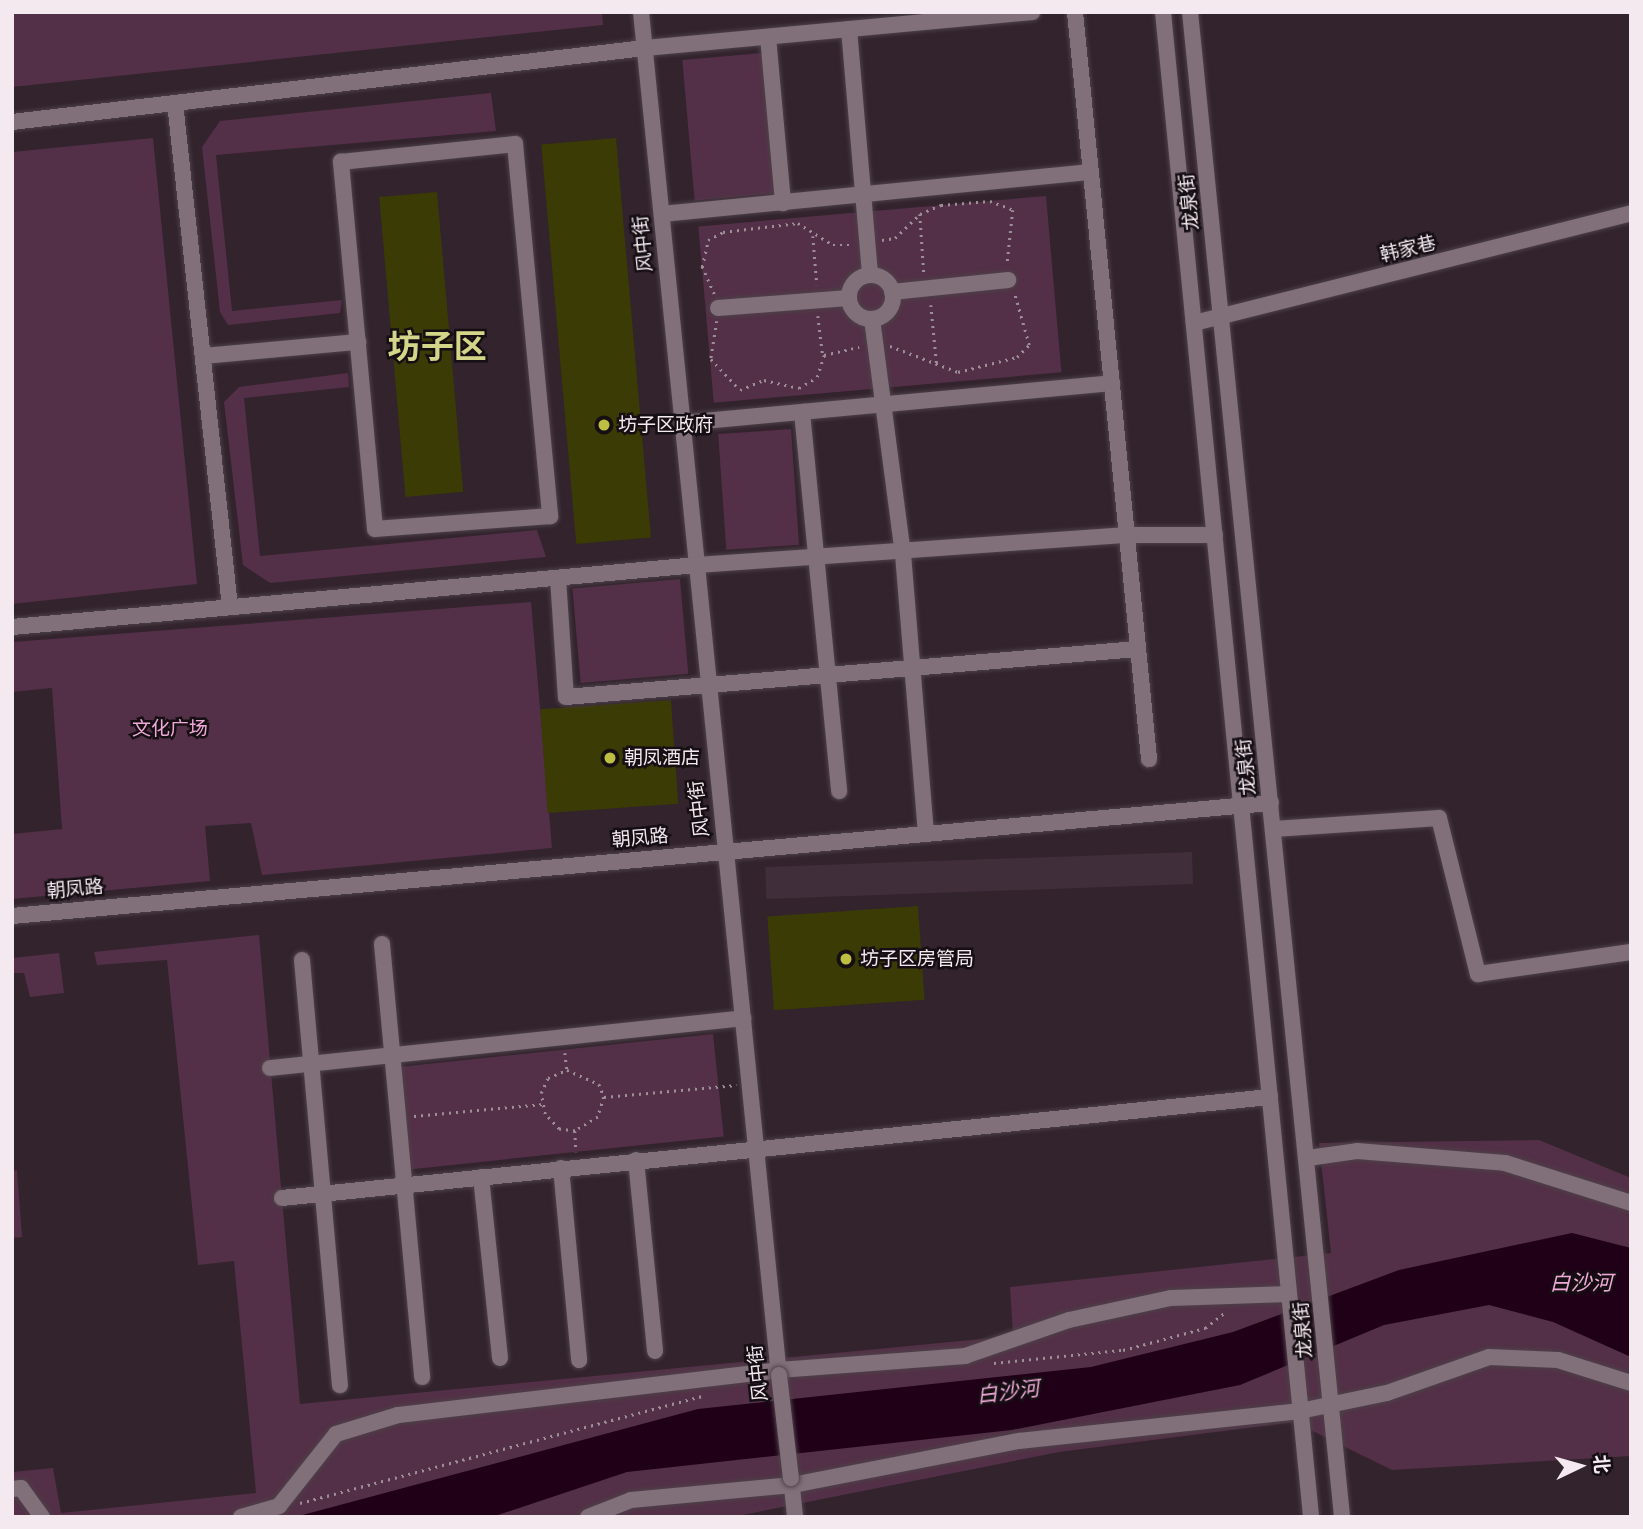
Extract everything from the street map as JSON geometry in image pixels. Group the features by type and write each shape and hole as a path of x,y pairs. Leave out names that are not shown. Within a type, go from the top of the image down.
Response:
{"street":[{"name":"风中街","path":"641,12 707,688 795,1517"},
{"path":"12,122 645,48 1032,12"},
{"path":"1075,12 1112,383 1124,535 1149,759"},
{"name":"龙泉街","path":"1163,12 1311,1517"},
{"name":"龙泉街","path":"1190,12 1308,1158 1342,1517"},
{"path":"849,29 866,194 870,275 892,292 1008,280"},
{"path":"768,37 783,203"},
{"path":"175,103 230,607"},
{"path":"515,144 550,516 375,528 358,342 341,162 515,144"},
{"path":"662,214 1091,172"},
{"name":"韩家巷","path":"1194,323 1631,213"},
{"path":"870,275 853,285 849,298 853,311 872,319"},
{"path":"872,319 888,310 892,292"},
{"path":"718,308 849,298"},
{"path":"872,319 903,554 926,834"},
{"path":"203,356 358,342"},
{"path":"682,423 1112,383"},
{"path":"802,412 839,792"},
{"path":"12,627 697,565 903,554 1124,535 1215,535"},
{"path":"558,578 566,697 707,688 1138,649"},
{"name":"朝凤路","path":"12,916 1271,803"},
{"path":"1274,829 1439,818 1478,974 1631,952"},
{"path":"382,944 402,1185 422,1377"},
{"path":"302,960 340,1385"},
{"path":"270,1068 743,1018"},
{"path":"282,1198 756,1147 1270,1097"},
{"path":"1308,1158 1357,1152 1505,1163 1631,1203"},
{"path":"636,1160 656,1351"},
{"path":"569,1167 579,1360"},
{"path":"481,1177 500,1358"},
{"path":"241,1517 279,1506 336,1434 398,1415 779,1373 965,1356 1069,1320 1171,1298 1289,1295"},
{"path":"588,1517 631,1500 791,1481 1019,1441 1300,1411 1387,1393 1489,1357 1558,1360 1631,1383"},
{"path":"12,1489 21,1488 42,1517"}],"path":[{"path":"563,1036 567,1070"},
{"path":"567,1070 599,1084 604,1097 598,1117 575,1130 559,1129 543,1104 548,1078 567,1070"},
{"path":"604,1097 750,1083"},
{"path":"403,1118 543,1104"},
{"path":"569,1167 575,1130"}],"shaded area":[{"path":"1192,852 1193,884 766,899 765,867"}],"green space":[{"path":"12,12 602,12 603,25 12,87"},
{"path":"762,53 774,193 695,200 682,60"},
{"path":"491,93 496,131 216,155 232,311 342,300 340,313 228,325 220,312 202,147 220,121"},
{"path":"153,138 197,584 12,604 12,152"},
{"path":"1046,196 1061,372 714,403 698,226"},
{"path":"348,373 349,387 244,398 260,556 537,530 546,557 270,583 243,565 224,402 239,387"},
{"path":"791,429 799,545 726,550 718,434"},
{"path":"680,579 688,674 581,683 572,588"},
{"name":"文化广场","path":"531,602 552,848 262,875 251,823 205,826 210,881 12,899 12,834 62,829 52,688 12,692 12,642"},
{"path":"259,935 300,1404 1013,1336 1010,1287 1331,1253 1319,1143 1539,1140 1631,1178 1631,1456 1392,1470 1294,1422 1059,1452 732,1517 12,1517 12,1472 53,1468 61,1513 256,1493 234,1261 198,1265 167,960 97,965 94,952"},
{"path":"59,953 64,993 30,997 24,973 12,973 12,958"},
{"path":"713,1034 724,1136 409,1169 399,1067"},
{"path":"17,1170 22,1237 12,1238 12,1171"}],"water":[{"name":"白沙河","path":"1572,1233 1631,1248 1631,1357 1553,1322 1489,1305 1384,1325 1240,1385 1012,1430 627,1472 492,1517 295,1517 698,1409 1091,1367 1233,1332 1399,1270"}],"building":[{"name":"坊子区政府","path":"616,138 651,537 576,544 541,145"},
{"path":"437,192 463,492 405,497 379,197"},
{"name":"朝凤酒店","path":"671,700 678,804 548,813 540,709"},
{"name":"坊子区房管局","path":"918,906 925,1000 774,1010 767,917"}],"place":[{"name":"坊子区政府","path":"604,425"},
{"name":"朝凤酒店","path":"610,758"},
{"name":"坊子区房管局","path":"846,959"}],"district":[{"name":"坊子区","path":"437,348"}]}
